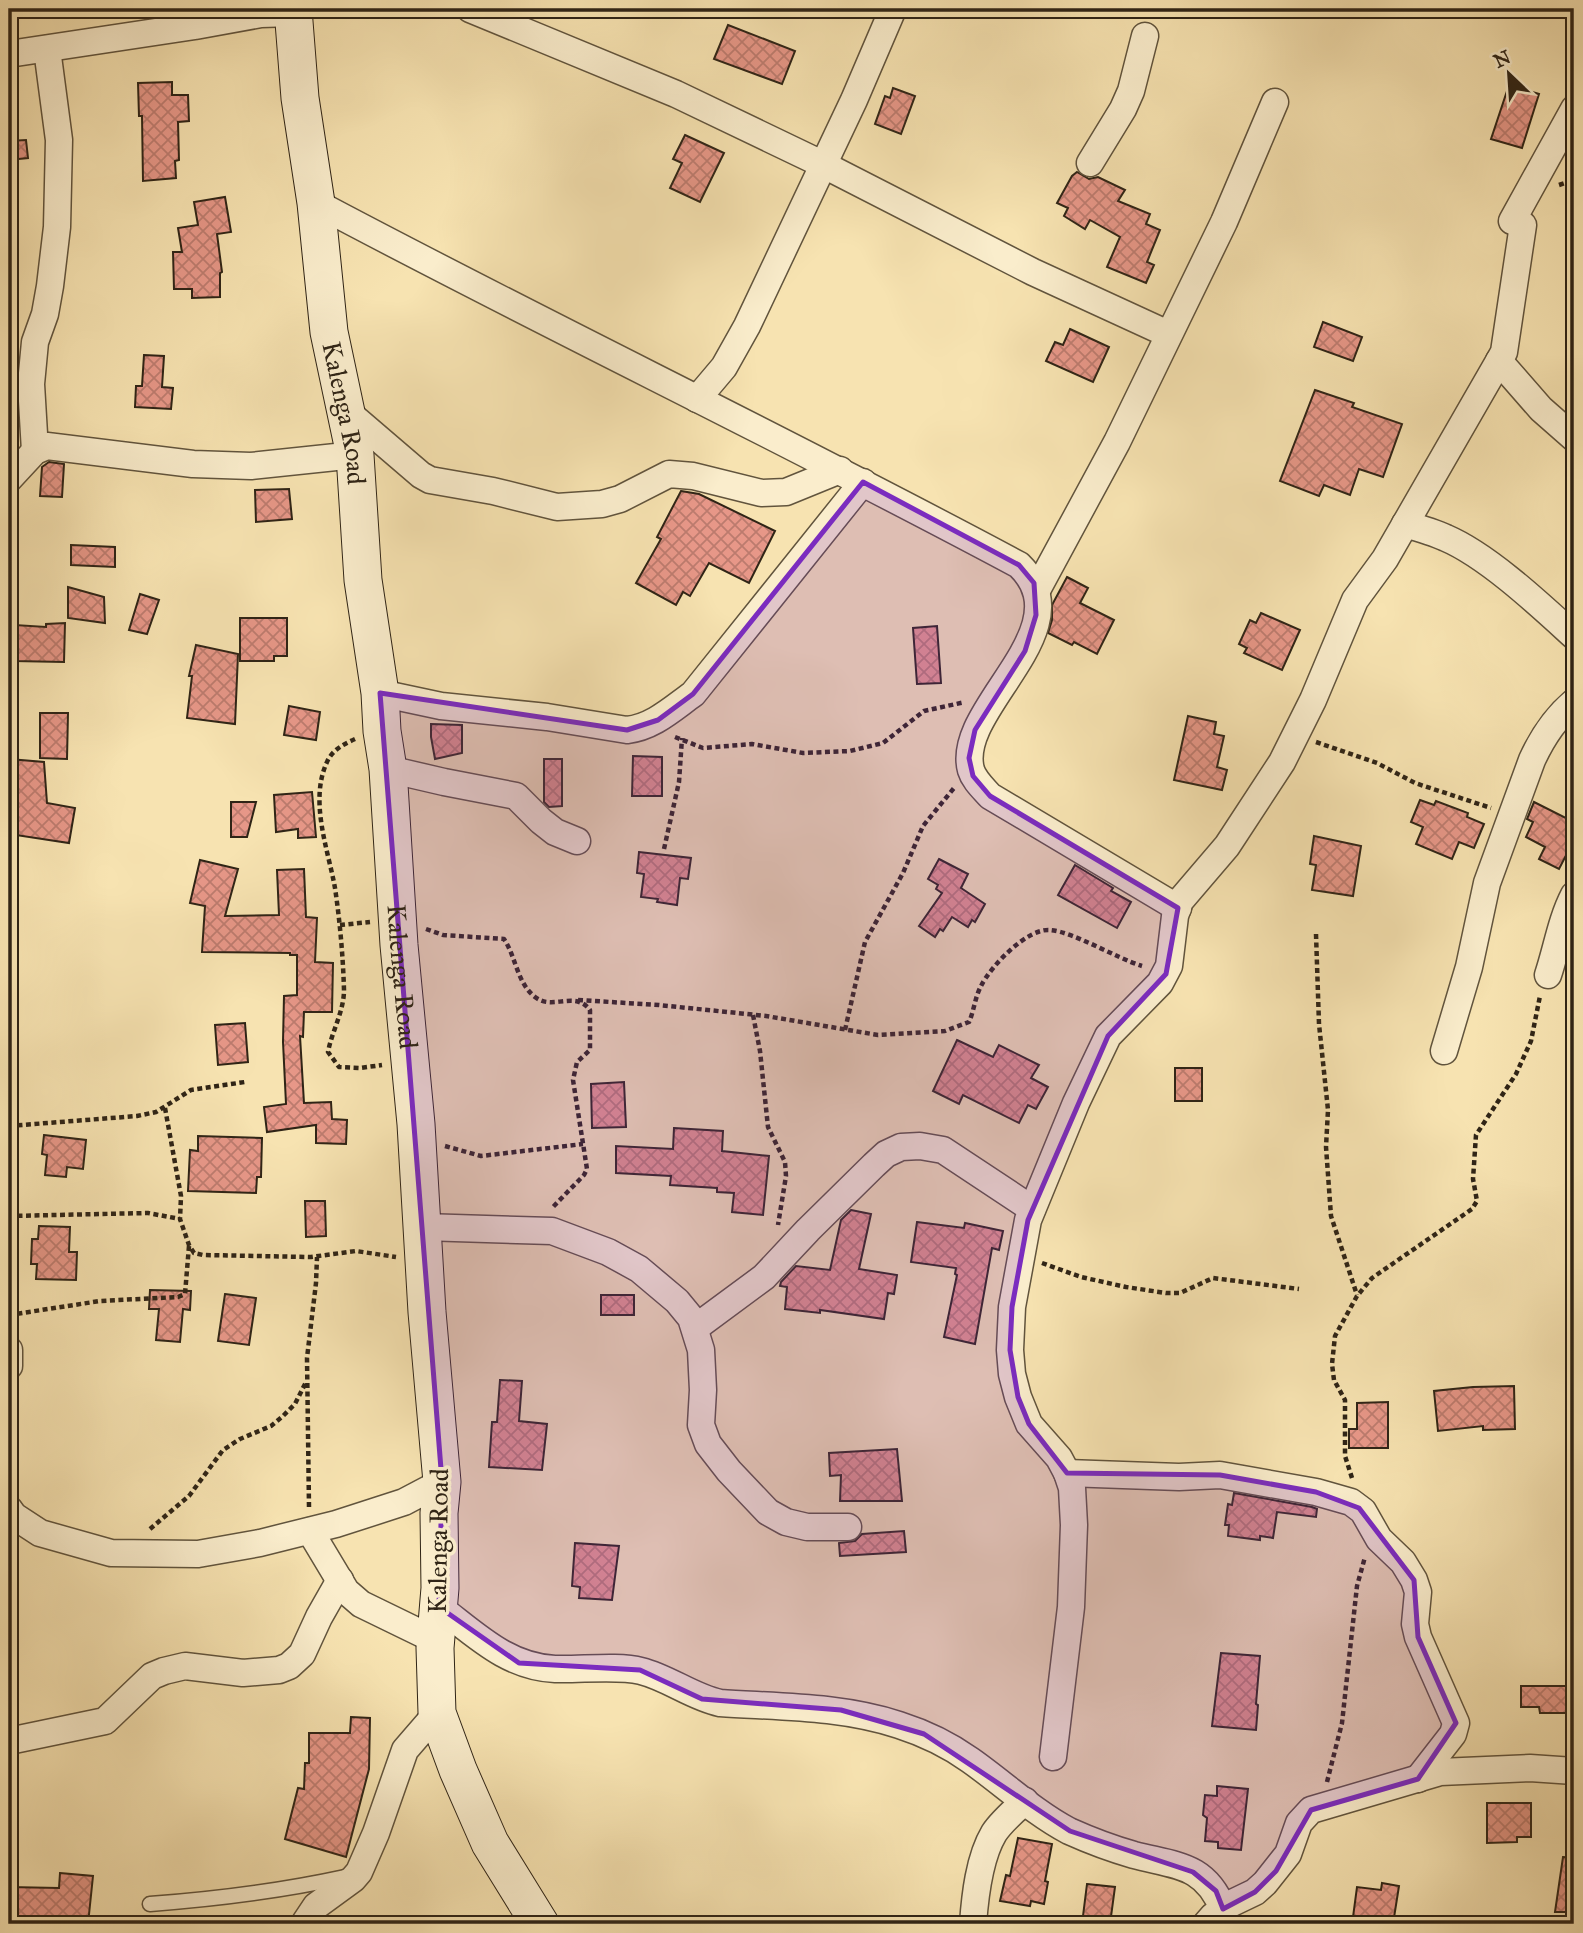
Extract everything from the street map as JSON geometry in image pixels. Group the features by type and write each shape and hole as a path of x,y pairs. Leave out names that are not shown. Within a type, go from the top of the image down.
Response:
{"main road":[{"name":"Kalenga Road","path":"293,11 300,98 316,203 329,332 355,455 363,580 388,769 397,920 416,1124 442,1482 437,1623 438,1713 458,1770 490,1843 540,1924"}],"street":[{"path":"470,9 676,94 822,163 1033,272 1168,334"},
{"path":"697,398 724,367 747,326 854,100 893,9"},
{"path":"9,54 293,11"},
{"path":"1090,163 1131,91 1145,36"},
{"path":"35,452 30,384 35,342 47,305 57,227 59,141 47,49"},
{"path":"1178,908 990,796 978,783 969,758 975,730 1025,651 1036,615 1037,590 1117,442 1224,222 1275,102"},
{"path":"1053,1757 1071,1607 1074,1525 1072,1488 1067,1473 1059,1458 1030,1424 1018,1397 1012,1374 1012,1307 1028,1220 1076,1103 1108,1036 1166,974 1180,901 1227,846 1282,762 1313,700 1355,600 1385,559 1504,352 1518,223 1574,109"},
{"path":"316,203 490,295 852,476 1018,565 1037,590"},
{"path":"1499,361 1541,409 1574,438"},
{"path":"344,409 430,480 493,491 557,507 602,504 621,499 669,474 692,476 761,493 786,492 852,476"},
{"path":"9,479 35,452 47,446 193,464 251,466 355,455"},
{"path":"380,693 483,712 547,717 627,730 637,729 658,720 693,694 852,476"},
{"path":"1405,524 1447,538 1470,551 1539,604 1574,636"},
{"path":"1444,1051 1469,967 1487,883 1540,743 1562,712 1574,702"},
{"path":"388,769 516,796 555,832 577,841"},
{"path":"1548,975 1560,940 1563,919 1574,895"},
{"path":"695,1328 764,1277 874,1165 886,1154 901,1147 920,1146 943,1150 1032,1209"},
{"path":"424,1244 532,1229 552,1231 608,1252 639,1269 677,1301 691,1318 701,1350 701,1425 708,1444 729,1471 768,1512 786,1522 807,1527 848,1527"},
{"path":"9,1350 9,1366"},
{"path":"1067,1473 1179,1477 1220,1475 1316,1492 1351,1502 1363,1511 1379,1539 1403,1562 1415,1580 1418,1592 1415,1624 1418,1637 1456,1723 1453,1734 1418,1779"},
{"path":"9,1509 14,1516 40,1533 111,1553 198,1554 310,1531 404,1502 442,1482"},
{"path":"310,1531 346,1591 361,1604 437,1623 526,1664 552,1669 639,1670 702,1699 720,1703 841,1710 924,1734 968,1758 1070,1831 1132,1855 1193,1872 1216,1891 1215,1917"},
{"path":"9,1741 105,1721 152,1676 164,1671 185,1667 243,1673 279,1670 289,1666 302,1654 340,1580"},
{"path":"304,1924 316,1906 357,1875 376,1833 405,1750 438,1713"},
{"path":"1215,1917 1265,1884 1289,1854 1303,1816 1311,1810 1440,1773 1530,1768 1574,1771"},
{"path":"972,1924 988,1846 995,1832 1025,1801"}],"lane":[{"path":"150,1904 211,1900 357,1875"}],"path":[{"path":"637,729 682,739 703,748 752,744 803,753 850,751 883,743 924,712 960,703 995,699"},
{"path":"382,731 365,734 332,753 326,764 321,790 324,834 340,925 344,994 328,1052 339,1067 346,1068 410,1061"},
{"path":"1295,736 1377,763 1415,783 1487,808 1514,811"},
{"path":"664,849 679,782 682,739"},
{"path":"845,1030 865,942 903,873 923,825 971,768"},
{"path":"397,920 443,935 504,939 522,981 537,999 550,1002 578,1000 659,1005 807,1021 878,1035 946,1031 966,1025 980,988 992,968 1033,933 1050,930 1074,937 1119,958 1166,974"},
{"path":"1316,934 1320,1024 1328,1110 1326,1147 1330,1206 1357,1296"},
{"path":"1321,1807 1342,1723 1357,1586 1372,1527 1345,1456 1345,1400 1334,1380 1332,1364 1335,1336 1357,1296 1372,1278 1472,1209 1477,1201 1473,1179 1476,1135 1516,1074 1531,1041 1540,996 1548,975"},
{"path":"532,1229 587,1169 573,1080 577,1062 590,1050 592,1016 587,1006 578,1000"},
{"path":"753,1015 760,1051 768,1127 786,1169 777,1229"},
{"path":"9,1126 137,1116 156,1112 191,1090 245,1082"},
{"path":"164,1108 181,1196 180,1219 194,1252 203,1255 317,1257 424,1244"},
{"path":"416,1124 443,1145 481,1156 583,1144"},
{"path":"9,1216 148,1213 180,1219"},
{"path":"9,1315 100,1301 178,1297 185,1294 187,1285 189,1245"},
{"path":"1021,1256 1081,1277 1166,1293 1180,1293 1213,1278 1300,1289"},
{"path":"310,1531 307,1358 317,1257"},
{"path":"129,1553 152,1527 195,1489 223,1450 240,1439 271,1426 282,1417 295,1404 307,1381"}],"highlighted area":[{"path":"863,482 1019,565 1034,583 1036,615 1025,651 975,730 969,758 973,776 990,796 1178,908 1166,974 1108,1036 1028,1220 1012,1307 1010,1350 1018,1397 1029,1424 1067,1473 1220,1475 1316,1492 1359,1508 1414,1580 1418,1637 1456,1723 1418,1779 1311,1810 1276,1871 1255,1892 1223,1909 1216,1891 1193,1872 1070,1831 924,1734 841,1710 702,1699 640,1670 519,1663 439,1607 442,1482 380,693 627,730 658,720 693,694"}],"building":[{"path":"728,25 795,51 782,84 714,59"},
{"path":"172,82 172,95 188,95 189,121 178,122 179,160 175,161 176,178 143,181 142,116 139,116 138,83"},
{"path":"1509,85 1539,94 1522,148 1491,139"},
{"path":"893,88 915,96 901,134 875,124 885,96 890,98"},
{"path":"685,135 724,153 700,202 670,188 682,163 673,159"},
{"path":"26,140 28,158 9,160 9,141"},
{"path":"1077,172 1089,179 1098,177 1125,190 1118,201 1150,214 1146,224 1160,230 1147,262 1154,265 1146,283 1107,267 1120,237 1090,220 1085,229 1064,216 1068,208 1057,203"},
{"path":"225,197 231,232 217,234 222,272 220,297 192,298 192,289 174,289 173,252 182,252 178,228 198,225 194,202"},
{"path":"1323,322 1362,337 1353,361 1314,347"},
{"path":"1070,329 1109,347 1093,382 1046,361 1055,342 1063,345"},
{"path":"144,355 164,356 162,387 173,388 171,409 135,407 136,386 142,386"},
{"path":"1315,390 1354,403 1352,407 1402,424 1383,477 1359,469 1350,495 1324,485 1319,496 1280,481"},
{"path":"49,462 64,464 62,497 40,496 42,467"},
{"path":"289,489 292,519 256,522 255,490"},
{"path":"681,491 699,494 775,531 749,583 709,563 690,596 683,592 676,605 636,583 661,539 657,537"},
{"path":"71,545 115,547 115,567 71,565"},
{"path":"1067,577 1088,588 1080,603 1114,620 1097,654 1048,633 1052,620 1052,605"},
{"path":"68,587 104,597 105,623 68,618"},
{"path":"140,594 159,600 147,634 129,630"},
{"path":"1261,613 1300,630 1282,670 1244,653 1247,648 1239,644 1250,620 1256,623"},
{"path":"240,618 287,618 287,656 274,656 274,661 240,661"},
{"path":"65,623 64,662 14,661 15,625 46,627 46,624"},
{"path":"937,626 941,683 917,684 913,628"},
{"path":"196,645 238,654 235,724 187,718 192,676 189,676"},
{"path":"289,706 320,712 316,740 284,735"},
{"path":"40,713 68,713 67,759 40,758"},
{"path":"1188,716 1216,722 1214,734 1224,736 1217,767 1227,770 1222,790 1174,780"},
{"path":"431,724 462,725 462,753 435,759"},
{"path":"633,756 662,757 662,796 632,796"},
{"path":"9,759 44,762 47,803 75,808 69,843 9,834"},
{"path":"544,759 562,759 562,806 549,807 544,802"},
{"path":"312,792 316,837 298,838 298,829 276,832 274,795"},
{"path":"1420,800 1434,805 1436,801 1468,813 1467,817 1484,824 1474,848 1459,842 1452,859 1416,844 1423,827 1411,822"},
{"path":"231,802 256,802 247,837 231,837"},
{"path":"1534,802 1574,822 1574,840 1559,869 1539,859 1545,847 1526,837 1533,822 1527,819"},
{"path":"1314,836 1361,846 1353,896 1312,890 1316,865 1310,864"},
{"path":"639,852 691,858 688,879 680,878 677,905 641,897 644,874 637,873"},
{"path":"939,859 968,874 961,888 985,904 975,922 972,920 968,927 952,917 943,931 940,929 935,937 919,926 942,893 936,889 938,885 928,879"},
{"path":"200,860 238,869 225,916 279,915 277,870 304,869 306,917 317,918 315,962 333,963 332,1012 304,1012 303,1037 300,1036 304,1103 331,1102 332,1119 347,1120 346,1144 316,1143 316,1125 267,1132 264,1107 286,1104 284,996 297,995 297,955 202,952 205,906 190,903"},
{"path":"1075,865 1131,902 1117,928 1058,895"},
{"path":"245,1023 248,1062 218,1065 215,1025"},
{"path":"957,1040 993,1057 999,1045 1039,1065 1031,1078 1048,1087 1036,1109 1028,1105 1019,1123 963,1095 959,1104 933,1091"},
{"path":"1175,1068 1202,1068 1202,1101 1175,1101"},
{"path":"624,1082 626,1127 592,1128 591,1084"},
{"path":"674,1128 723,1131 722,1151 769,1156 763,1215 732,1212 734,1193 717,1192 717,1188 670,1185 671,1176 616,1173 616,1146 673,1149"},
{"path":"44,1135 86,1140 83,1169 67,1167 66,1177 45,1175 47,1155 42,1154"},
{"path":"198,1136 262,1138 261,1177 257,1177 256,1193 188,1191 190,1150 198,1151"},
{"path":"305,1201 325,1201 326,1236 306,1237"},
{"path":"851,1210 871,1214 859,1269 897,1275 894,1294 888,1293 884,1319 820,1310 820,1313 785,1309 787,1287 780,1286 781,1282 796,1266 830,1270 841,1220"},
{"path":"917,1222 964,1228 965,1223 1003,1231 999,1250 992,1248 975,1344 944,1337 957,1275 956,1268 911,1262"},
{"path":"39,1226 70,1227 69,1252 77,1252 76,1280 36,1279 37,1264 31,1264 32,1239 38,1239"},
{"path":"150,1290 191,1291 190,1310 183,1309 180,1342 156,1340 159,1309 149,1309"},
{"path":"225,1294 256,1298 249,1345 218,1341"},
{"path":"601,1295 634,1295 634,1315 601,1315"},
{"path":"500,1380 522,1381 519,1421 547,1424 542,1470 489,1467 492,1422 497,1422"},
{"path":"1514,1386 1515,1429 1483,1430 1483,1426 1438,1431 1434,1391"},
{"path":"1388,1402 1388,1448 1349,1448 1349,1429 1357,1429 1357,1403"},
{"path":"897,1449 902,1501 840,1501 841,1475 830,1476 829,1453"},
{"path":"1234,1493 1312,1507 1317,1509 1316,1517 1277,1512 1273,1538 1260,1536 1260,1540 1228,1536 1229,1525 1225,1525 1228,1504 1232,1505"},
{"path":"904,1531 906,1552 840,1556 839,1543 855,1541 862,1534"},
{"path":"575,1543 619,1546 612,1600 579,1598 580,1587 572,1586"},
{"path":"1221,1653 1260,1656 1256,1730 1212,1726"},
{"path":"1521,1686 1569,1686 1569,1713 1540,1713 1539,1707 1521,1707"},
{"path":"351,1717 370,1718 369,1769 346,1857 285,1839 298,1788 304,1789 305,1763 309,1763 309,1733 350,1733"},
{"path":"1217,1786 1248,1789 1241,1850 1218,1848 1218,1842 1205,1841 1205,1795 1217,1796"},
{"path":"1487,1803 1531,1803 1531,1837 1517,1837 1517,1842 1487,1843"},
{"path":"1018,1838 1052,1844 1044,1904 1031,1901 1030,1906 1000,1901 1006,1875 1010,1876"},
{"path":"1563,1857 1574,1858 1574,1912 1555,1912"},
{"path":"60,1873 93,1876 88,1924 9,1924 9,1887 59,1888"},
{"path":"1382,1883 1399,1886 1393,1924 1362,1924 1363,1918 1353,1917 1357,1887 1381,1890"},
{"path":"1087,1884 1115,1887 1110,1924 1082,1924"}]}
